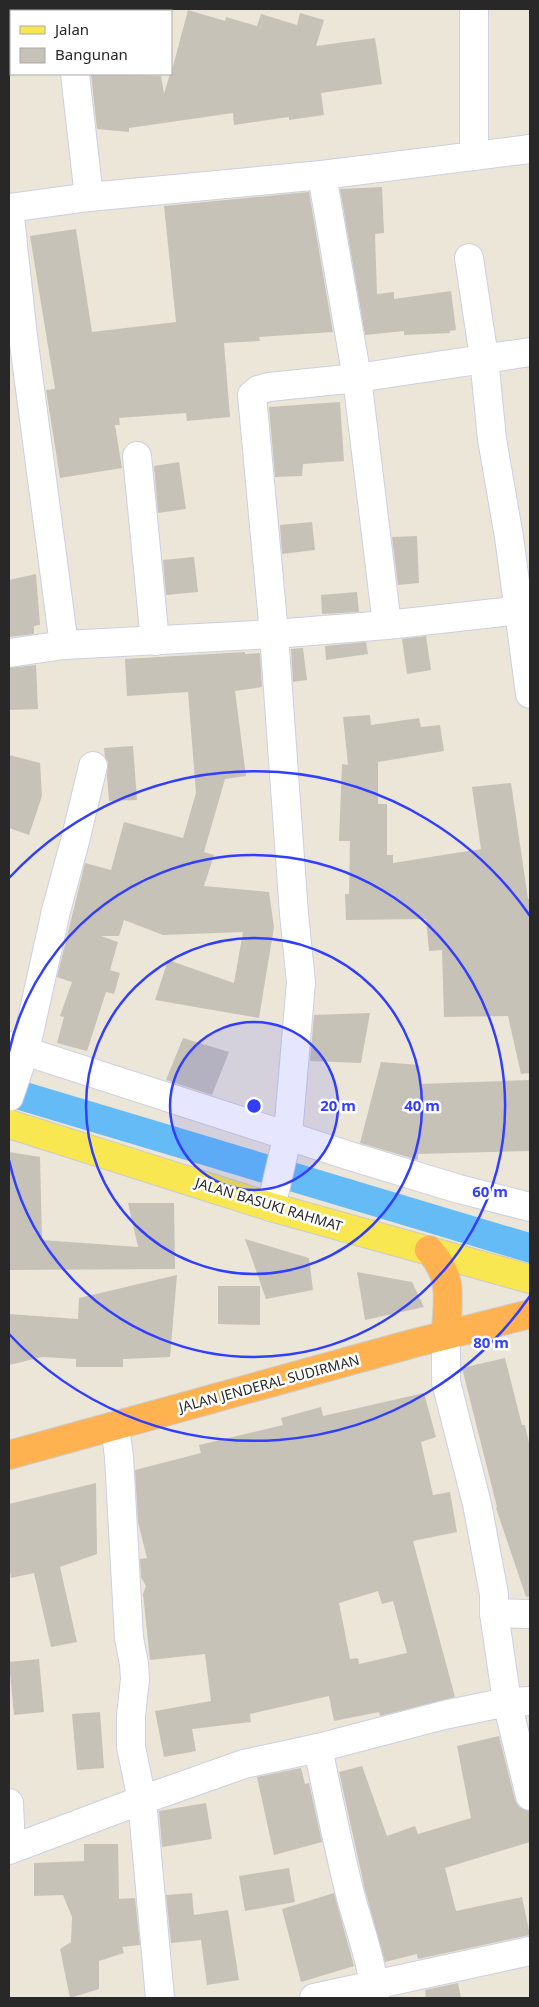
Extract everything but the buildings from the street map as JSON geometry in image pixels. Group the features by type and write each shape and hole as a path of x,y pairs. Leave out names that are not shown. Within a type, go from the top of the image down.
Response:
{"highway":[{"path":"429,1250 439,1261 445,1273 449,1294 446,1334"},
{"name":"JALAN JENDERAL SUDIRMAN","path":"9,1455 446,1334 530,1314"}],"main road":[{"name":"JALAN BASUKI RAHMAT","path":"9,1124 274,1195 429,1250 530,1279"}],"street":[{"path":"474,9 474,156"},
{"path":"75,75 89,197"},
{"path":"64,645 29,382 9,208 89,197 322,175 530,149"},
{"path":"322,175 357,378 387,625"},
{"path":"469,258 484,358 492,439 525,610 530,694"},
{"path":"274,1195 288,1134 301,982 294,914 274,634 252,395 258,390 269,387 357,378 530,352"},
{"path":"137,456 155,641"},
{"path":"9,653 64,645 274,634 387,625 525,610"},
{"path":"9,1096 17,1048 75,841 93,766"},
{"path":"17,1048 441,1183 530,1207"},
{"path":"446,1334 446,1382 477,1504 494,1594 494,1613 518,1701 530,1796"},
{"path":"115,1426 119,1457 129,1638 135,1679 131,1716 131,1747 142,1800 160,1998"},
{"path":"494,1613 530,1614"},
{"path":"9,1803 10,1849 244,1764 318,1748 444,1715 518,1701"},
{"path":"318,1748 334,1832 375,1991"},
{"path":"314,1998 375,1991 530,1952"}],"waterway":[{"path":"9,1092 530,1248"}]}
